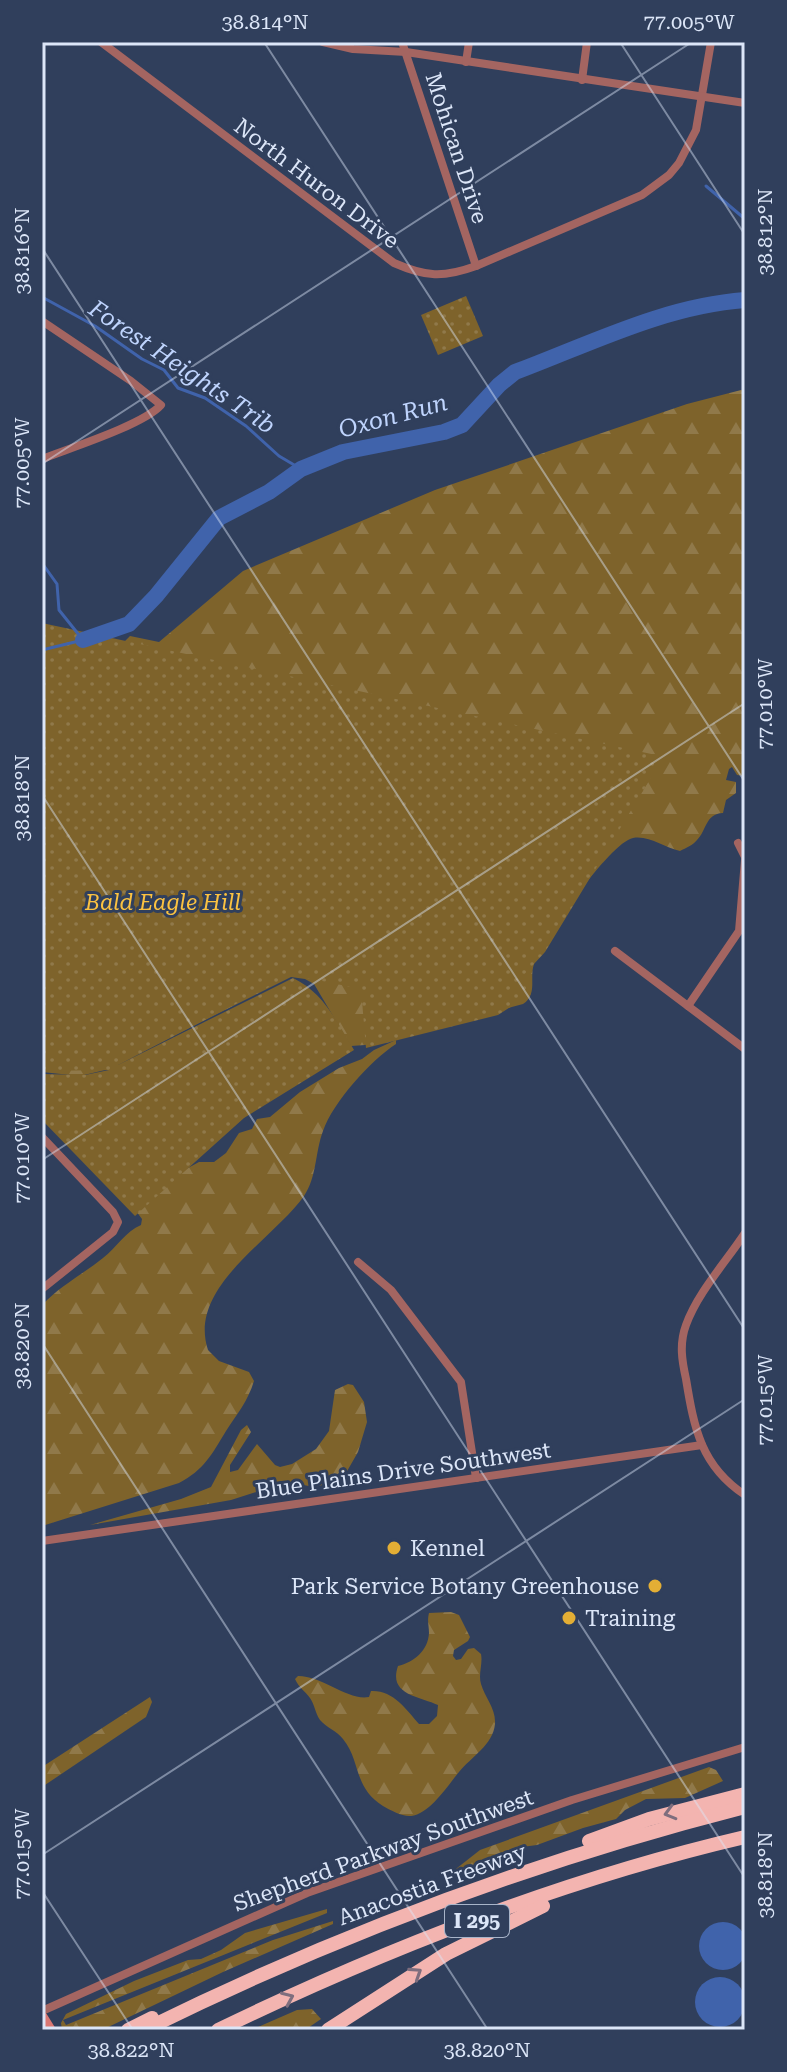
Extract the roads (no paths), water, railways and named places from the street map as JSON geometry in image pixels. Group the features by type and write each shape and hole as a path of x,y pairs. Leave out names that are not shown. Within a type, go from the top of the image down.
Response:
{"highway":[{"path":"511,1877 559,1851 640,1822 745,1794"},
{"name":"Anacostia Freeway","path":"144,2030 208,1997 358,1933 511,1877 636,1837 745,1807"},
{"path":"328,2029 446,1954 518,1917 578,1893 745,1839"},
{"name":"I 295","path":"218,2030 379,1959 491,1916 614,1874 745,1839"},
{"path":"128,2030 208,1997"}],"street":[{"name":"North Huron Drive","path":"101,42 394,263 414,272 433,275 449,275 476,266 655,187 669,175 690,145 696,130 711,42"},
{"path":"323,42 353,49 406,52 745,103"},
{"name":"Mohican Drive","path":"402,42 476,266"},
{"path":"466,62 469,42"},
{"path":"582,80 587,42"},
{"path":"42,321 161,405 132,423 42,459"},
{"path":"688,1006 739,931 745,858 738,843"},
{"path":"615,951 745,1049"},
{"path":"42,1137 113,1212 118,1222 113,1232 42,1289"},
{"path":"745,1233 689,1316 681,1340 694,1429 720,1474 745,1495"},
{"path":"358,1262 391,1290 461,1382 476,1478"},
{"name":"Blue Plains Drive Southwest","path":"42,1541 702,1445"},
{"name":"Shepherd Parkway Southwest","path":"42,2014 230,1926 317,1890 572,1800 745,1747"},
{"path":"42,2014 50,2030"}],"water":[{"path":"723,1922 732,1923 740,1929 746,1937 746,1955 740,1963 732,1969 723,1970 714,1969 706,1963 700,1955 699,1946 700,1937 706,1929 714,1923"},
{"path":"720,1977 738,1984 745,2002 738,2020 720,2027 702,2020 695,2002 702,1984"}],"waterway":[{"path":"706,186 745,219"},
{"name":"Forest Heights Trib","path":"42,297 164,370 178,388 205,398 246,426 279,456 301,469"},
{"name":"Oxon Run","path":"83,640 129,624 156,596 219,518 269,492 301,469 343,452 444,432 462,425 515,372 599,338 685,310 745,300"},
{"path":"42,563 57,584 59,610 83,640 42,650"}],"place":[{"name":"Kennel","path":"394,1548"},
{"name":"Park Service Botany Greenhouse","path":"655,1586"},
{"name":"Training","path":"569,1618"}],"park label":[{"name":"Bald Eagle Hill","path":"163,902"}]}
